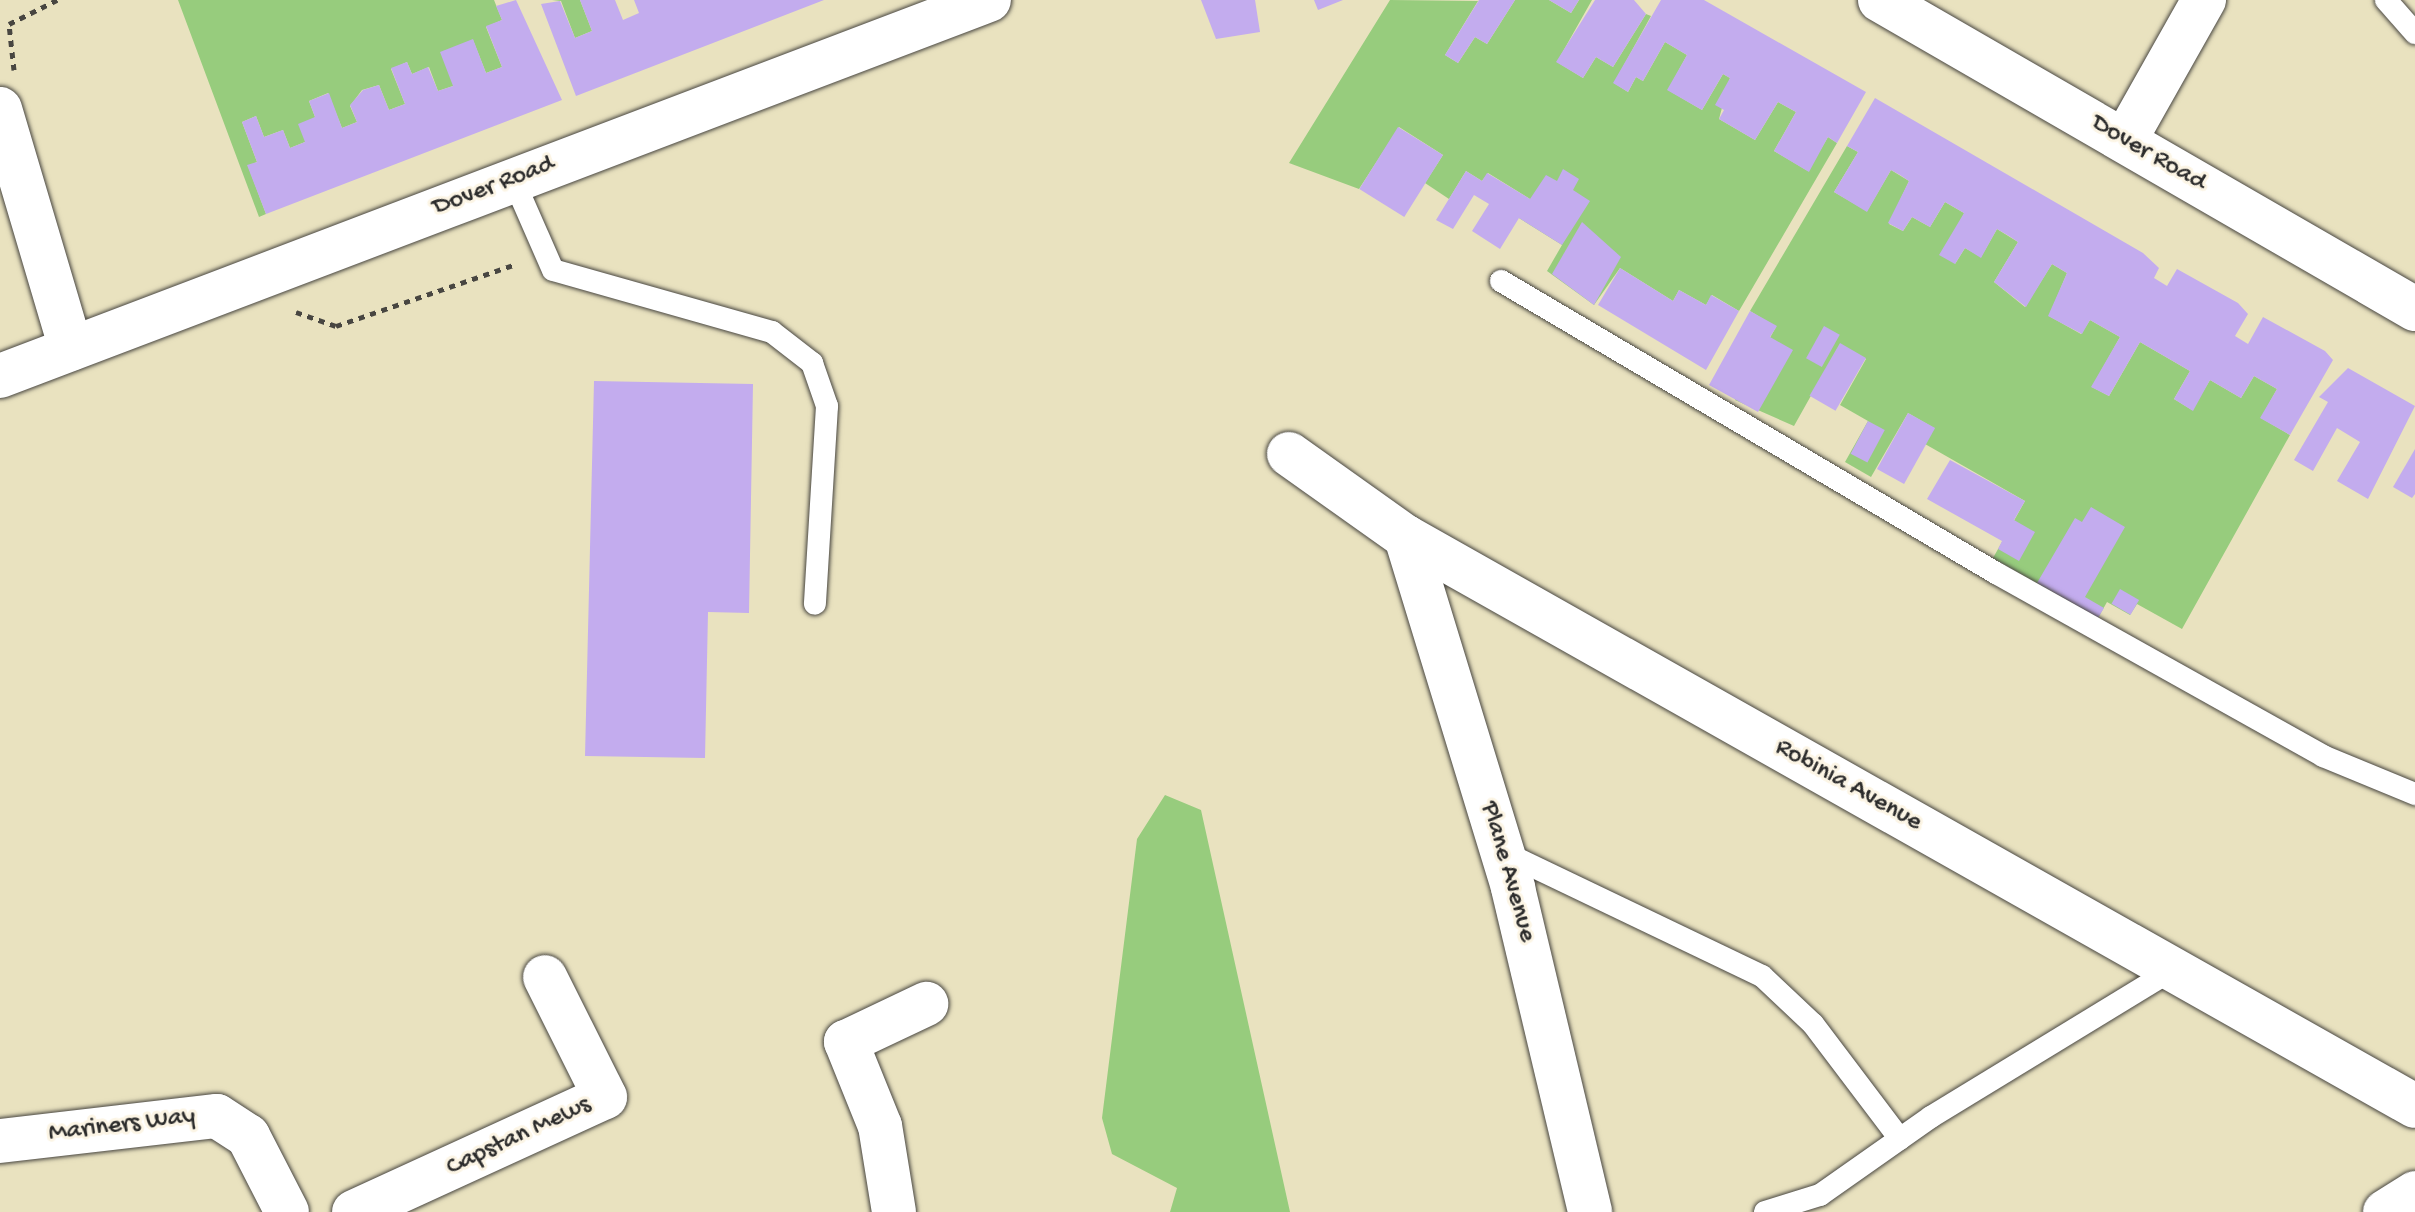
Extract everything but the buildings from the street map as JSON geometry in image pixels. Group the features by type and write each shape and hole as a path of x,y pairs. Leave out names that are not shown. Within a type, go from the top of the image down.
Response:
{"street":[{"name":"Dover Road","path":"0,376 989,0"},
{"name":"Dover Road","path":"1880,0 2415,309"},
{"path":"2125,140 2204,0"},
{"path":"5,108 71,349"},
{"name":"Robinia Avenue","path":"1289,454 1406,537 2415,1106"},
{"name":"Plane Avenue","path":"1406,537 1502,852 1590,1212"},
{"name":"Capstan Mews","path":"354,1212 605,1097 545,977"},
{"path":"894,1212 880,1126 834,1030 926,1004"},
{"name":"Mariners Way","path":"0,1141 217,1116 248,1136 287,1212"},
{"path":"2385,1212 2415,1193"}],"lane":[{"path":"2386,0 2415,33"},
{"path":"513,179 554,271 772,332 804,353 827,406 815,604"},
{"path":"1501,281 1996,573 2323,756 2415,794"},
{"path":"1502,852 1762,976 1813,1024 1900,1139"},
{"path":"1765,1212 1820,1195 1900,1139 2173,969"}],"path":[{"path":"5,108 5,38 9,24 57,0"},
{"path":"285,306 336,326 544,254"}],"green space":[{"path":"178,0 494,0 502,20 486,27 502,67 486,73 473,40 453,86 438,91 429,67 412,74 407,62 391,69 405,104 389,110 379,85 362,90 350,106 357,122 342,128 328,93 309,101 315,117 305,142 290,148 283,130 264,137 256,116 242,122 257,162 248,166 266,214 259,217"},
{"path":"552,0 580,0 592,31 575,38 561,1"},
{"path":"1390,0 1478,1 1445,55 1458,63 1475,37 1487,44 1515,0 1549,0 1571,13 1579,0 1592,0 1557,62 1583,78 1596,57 1613,67 1646,14 1651,16 1614,83 1628,92 1636,77 1643,81 1665,42 1687,55 1668,90 1702,110 1723,74 1730,78 1719,119 1755,140 1778,102 1796,112 1774,151 1808,171 1828,137 1837,143 1739,311 1712,295 1706,305 1679,290 1673,301 1620,268 1594,305 1547,271 1562,245 1519,218 1530,199 1488,173 1482,181 1466,171 1449,199 1425,183 1443,155 1399,127 1359,189 1289,163"},
{"path":"1847,146 1858,152 1834,192 1867,211 1891,170 1909,181 1889,224 1903,231 1912,217 1930,227 1945,202 1964,213 1955,264 1965,248 1981,257 1997,229 2018,242 1994,282 2025,307 2052,264 2067,273 2049,316 2081,334 2090,320 2120,337 2092,387 2109,396 2140,342 2190,371 2174,399 2192,410 2210,380 2241,398 2254,376 2277,389 2261,418 2290,435 2182,629 2137,604 2130,615 2107,602 2098,618 1993,558 2025,501 1925,444 1934,428 1908,413 1871,477 1845,462 1868,421 1840,405 1866,359 1840,344 1794,426 1735,400 1776,327 1750,311"},
{"path":"1165,795 1201,810 1290,1212 1170,1212 1177,1188 1112,1154 1102,1118 1137,839"}]}
